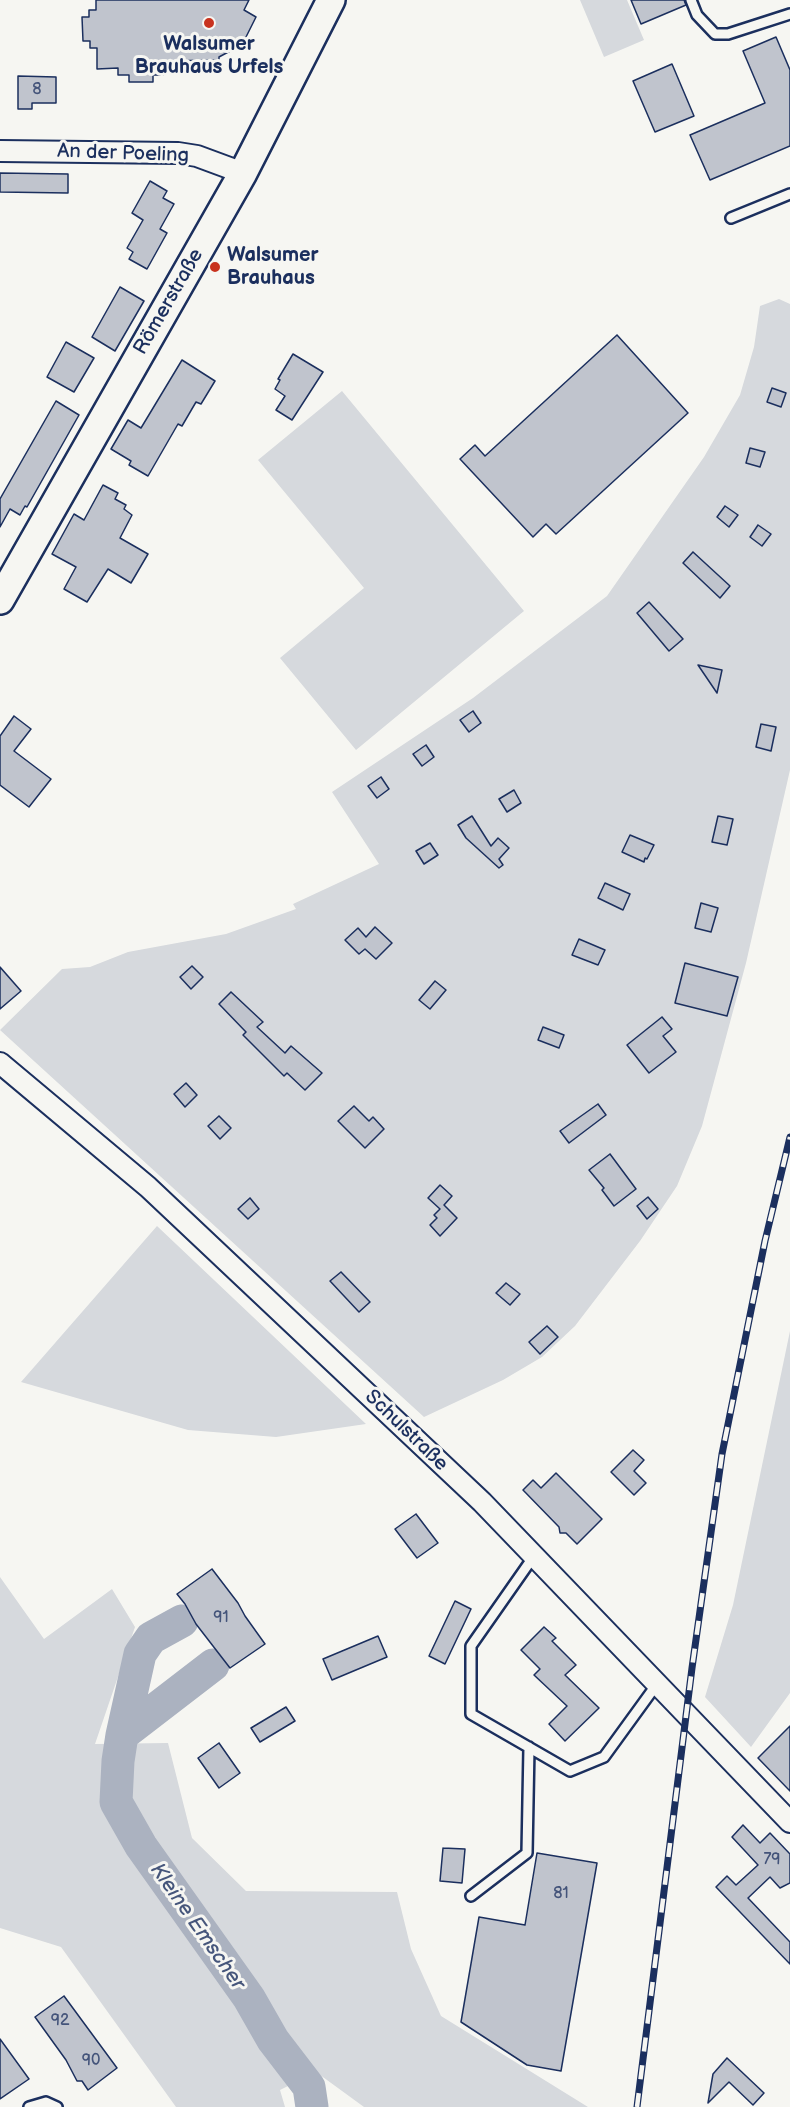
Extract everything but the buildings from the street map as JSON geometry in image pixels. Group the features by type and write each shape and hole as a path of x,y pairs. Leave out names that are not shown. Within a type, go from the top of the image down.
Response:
{"street":[{"name":"Römerstraße","path":"0,600 243,173 331,0"},
{"name":"An der Poeling","path":"0,151 178,153 197,156 243,173"},
{"name":"Schulstraße","path":"0,1063 147,1187 482,1502 790,1822"}],"lane":[{"path":"691,0 697,15 715,34 728,34 790,14"},
{"path":"732,218 790,194"},
{"path":"534,1556 471,1646 471,1714 570,1771 604,1757 657,1684"},
{"path":"471,1896 527,1853 529,1747"},
{"path":"29,2107 46,2102 57,2107"}],"shaded area":[{"path":"580,0 627,0 644,40 604,57"},
{"path":"779,299 790,304 790,770 746,963 702,1126 677,1186 640,1241 575,1326 542,1357 503,1380 424,1417 0,1030 62,969 90,967 128,952 226,934 296,909 293,904 379,864 332,792 473,698 607,596 704,457 740,395 754,347 760,306"},
{"path":"342,391 524,611 356,750 280,658 364,588 258,460"},
{"path":"157,1226 366,1424 276,1437 188,1430 21,1382"},
{"path":"790,1331 790,1693 751,1747 705,1697 733,1605"},
{"path":"0,1577 44,1639 112,1589 135,1627 95,1744 168,1743 192,1838 246,1891 397,1892 411,1949 441,2016 588,2107 364,2107 316,2072 280,2090 285,2107 176,2107 61,1947 0,1928"}],"waterway":[{"name":"Kleine Emscher","path":"182,1621 151,1638 140,1654 122,1735 116,1802 141,1846 249,1998 273,2040 309,2087 312,2107"},
{"name":"Kleine Emscher","path":"122,1735 213,1665"}],"railway":[{"path":"637,2107 692,1668 722,1454 765,1241 790,1137"}],"place":[{"name":"Walsumer Brauhaus Urfels","path":"209,23"},
{"name":"Walsumer Brauhaus","path":"215,267"}]}
